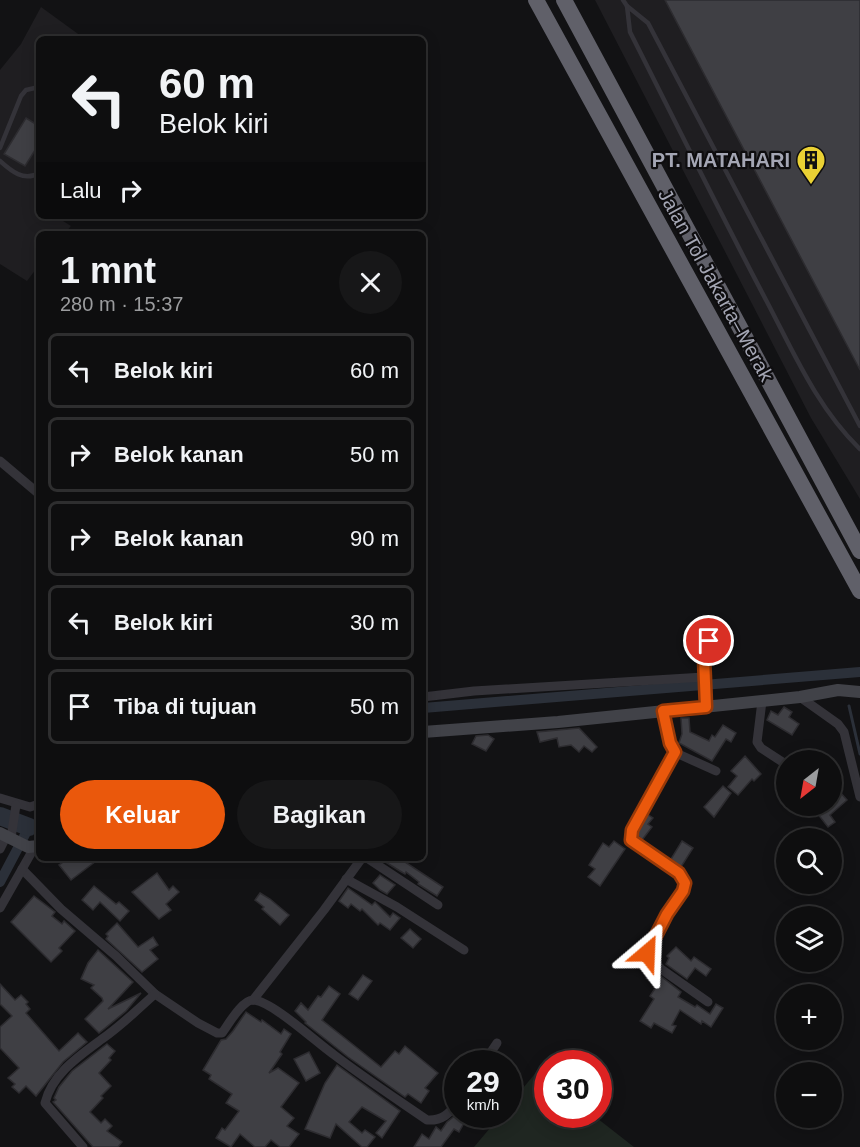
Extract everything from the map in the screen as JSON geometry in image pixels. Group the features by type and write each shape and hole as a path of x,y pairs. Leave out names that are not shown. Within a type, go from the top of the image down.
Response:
{"highway":[{"name":"Jalan Tol Jakarta–Merak","path":"536,0 860,591"},
{"name":"Jalan Tol Jakarta–Merak","path":"564,0 860,551"}],"street":[{"path":"0,461 36,491"},
{"path":"706,704 705,651 709,641"},
{"path":"426,697 474,691 704,679"},
{"path":"426,732 558,722 706,704 800,697 838,690 860,692"},
{"path":"800,697 838,724 844,732 860,797"},
{"path":"762,701 757,742 761,748 776,758"},
{"path":"663,711 670,743 675,752 716,771"},
{"path":"675,752 632,830 631,840 679,873 685,883 683,891 667,914 647,953 661,969 708,1002"},
{"path":"0,798 16,808 36,805"},
{"path":"0,849 8,836 16,808"},
{"path":"0,909 33,847 8,836"},
{"path":"22,869 60,909 116,956 155,994 178,1011 217,1033 222,1033 240,1008 253,1000 360,861"},
{"path":"372,861 438,905"},
{"path":"346,879 464,950"},
{"path":"82,1147 45,1103 48,1089 76,1057 102,1040 155,994"},
{"path":"253,1000 287,1018 333,1054 427,1120 435,1121 444,1118"},
{"path":"492,1050 497,1043"}],"lane":[{"path":"623,0 648,23 860,426"},
{"path":"627,6 630,32 733,238 809,382 842,432 860,449"},
{"path":"0,148 21,96 26,90 36,86"},
{"path":"0,161 24,177 31,178 36,175"}],"shaded area":[{"path":"595,0 860,0 860,499 811,418"},
{"path":"41,7 81,36 36,36 36,219 60,219 71,226 67,231 36,231 36,269 27,281 0,264 0,70 21,44"},
{"path":"534,1075 534,1128 610,1128 634,1147 474,1147 490,1128 522,1128 522,1089"}],"building":[{"name":"PT. MATAHARI","path":"665,0 860,0 860,370"},
{"path":"26,118 36,124 36,149 25,166 4,154"},
{"path":"784,707 792,712 789,717 799,724 792,735 767,720 771,711 778,715"},
{"path":"681,718 689,718 690,732 709,741 712,735 715,737 723,725 736,733 731,742 726,739 712,761 679,743 682,734"},
{"path":"579,728 597,747 592,752 584,746 579,752 571,745 559,747 557,738 540,742 537,732"},
{"path":"488,735 494,739 486,751 472,744 476,736"},
{"path":"745,756 761,774 754,781 752,779 738,795 728,787 737,776 731,771"},
{"path":"723,786 731,793 714,817 704,807"},
{"path":"842,794 847,800 842,804"},
{"path":"647,814 653,818 648,824 652,827 642,840 638,832"},
{"path":"819,816 831,816 835,822 828,827"},
{"path":"614,841 625,849 600,886 588,877 595,869 589,865 603,843 609,847"},
{"path":"682,841 693,848 681,867 671,859"},
{"path":"65,861 96,861 71,880 59,865"},
{"path":"384,861 404,861 443,887 437,896 418,884 419,882 406,872 405,874"},
{"path":"157,873 169,890 173,886 179,892 166,904 171,910 159,919 132,892"},
{"path":"380,875 395,885 387,894 373,883"},
{"path":"94,886 116,904 119,902 129,911 120,921 100,902 93,910 82,900"},
{"path":"348,888 372,905 375,902 390,917 393,913 400,918 390,930 380,923 378,925 362,909 360,911 351,904 348,908 339,901"},
{"path":"260,893 289,915 280,925 255,900"},
{"path":"34,896 55,912 52,916 62,924 64,921 75,931 59,948 62,951 51,962 11,922"},
{"path":"117,923 138,947 153,937 158,945 150,950 158,959 142,972 106,939 108,936 106,934"},
{"path":"410,929 421,939 413,948 401,938"},
{"path":"676,947 691,961 694,957 711,969 706,976 695,968 687,979 666,964 669,958 667,956"},
{"path":"98,950 133,982 108,1009 141,993 126,1011 99,1033 85,1019 103,1001 102,998 91,988 94,985 81,979 88,963"},
{"path":"653,970 681,992 678,997 695,1007 697,1005 710,1014 716,1004 723,1008 711,1027 702,1021 701,1024 680,1010 672,1025 676,1026 672,1033 654,1023 651,1028 640,1021 654,999 650,996 656,987 646,978"},
{"path":"363,975 372,981 358,1000 349,994"},
{"path":"0,984 15,1000 21,995 28,1002 26,1004 30,1009 26,1013 59,1051 78,1033 87,1042 63,1062 36,1096 26,1086 19,1093 12,1087 15,1084 8,1078 19,1068 0,1048 0,1027 12,1016 0,1004"},
{"path":"329,986 340,994 322,1020 381,1067 395,1051 399,1054 405,1046 438,1073 425,1088 429,1091 421,1103 408,1094 405,1097 348,1057 305,1023 295,1011 301,1003 308,1010"},
{"path":"246,1012 281,1034 284,1029 291,1034 280,1052 282,1054 269,1073 278,1068 299,1083 281,1107 294,1118 287,1126 299,1134 289,1147 280,1147 271,1140 265,1147 255,1147 240,1134 231,1147 216,1138 222,1128 225,1130 239,1111 226,1103 232,1094 209,1079 211,1075 203,1070 221,1040 226,1039"},
{"path":"107,1044 115,1051 109,1058 111,1060 99,1073 111,1086 90,1112 101,1123 105,1119 112,1126 107,1131 122,1142 118,1147 93,1147 53,1102 56,1100 54,1098 59,1087 72,1071"},
{"path":"309,1052 320,1073 306,1081 294,1059"},
{"path":"337,1065 400,1111 382,1138 376,1133 386,1121 361,1108 349,1122 362,1133 365,1130 375,1137 367,1147 362,1147 336,1124 330,1138 305,1129 325,1083"},
{"path":"444,1126 461,1128 459,1132 454,1129 441,1147 414,1147 422,1134 429,1139 436,1127 441,1131"}],"waterway":[{"path":"426,708 860,672"},
{"path":"849,706 860,754"},
{"path":"0,816 29,827"},
{"path":"0,882 29,827 36,824"}],"place":[{"name":"PT. MATAHARI","path":"811,186"}],"route":[{"path":"647,953 667,914 683,891 685,883 679,873 631,840 632,830 675,752 670,743 663,711 706,707 704,658 709,641"}]}
